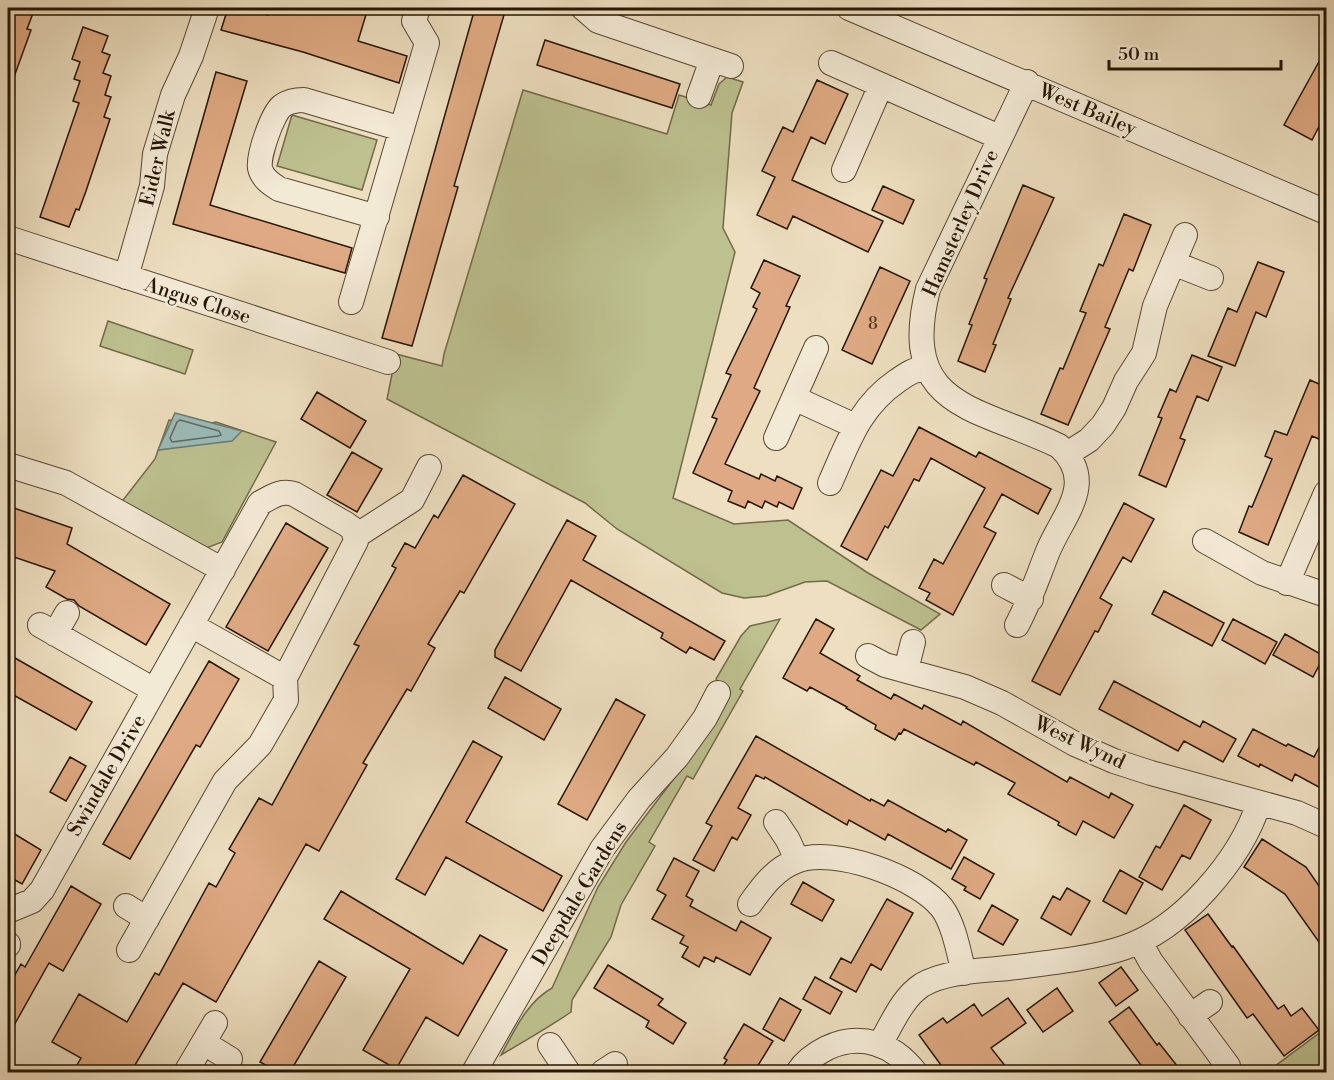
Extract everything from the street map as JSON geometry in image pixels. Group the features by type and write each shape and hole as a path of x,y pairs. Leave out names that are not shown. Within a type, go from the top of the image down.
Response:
{"street":[{"name":"Eider Walk","path":"126,277 152,186 155,154 173,95 191,56 207,8"},
{"path":"351,302 427,43 414,21 418,8"},
{"path":"583,8 598,21 721,63 699,96"},
{"name":"West Bailey","path":"849,8 1027,82 1326,212"},
{"path":"831,63 999,137"},
{"name":"Hamsterley Drive","path":"1027,82 928,289 921,314 922,348 926,368 936,383 951,398 976,413 1059,446 1067,454"},
{"path":"844,170 881,85"},
{"path":"377,217 279,189 263,176 260,160 276,111 293,100 304,100 402,129"},
{"path":"1017,625 1031,599 1049,549 1069,513 1075,495 1076,473 1067,454 1089,440 1103,425 1144,353 1155,306 1185,235"},
{"name":"Angus Close","path":"8,238 388,362"},
{"path":"1173,263 1210,278"},
{"path":"776,438 816,348"},
{"path":"830,483 855,426 865,411 888,387 914,369 926,368"},
{"path":"794,398 855,426"},
{"path":"8,465 66,483 223,570"},
{"path":"129,950 225,781 260,745 286,700 285,678 352,551 356,536 412,500 429,466"},
{"name":"Swindale Drive","path":"8,912 32,901 42,890 260,503 277,493 294,494 346,524 353,529 356,536"},
{"path":"1287,583 1326,493"},
{"path":"1205,541 1262,573 1326,595"},
{"path":"1004,585 1031,599"},
{"path":"54,624 154,690"},
{"path":"191,625 285,678"},
{"path":"906,670 913,642"},
{"name":"West Wynd","path":"868,656 885,665 965,687 1002,703 1075,744 1114,761 1297,813 1326,826"},
{"name":"Deepdale Gardens","path":"474,1072 602,849 639,799 677,757 705,718 718,693"},
{"path":"880,1044 904,1002 923,985 940,978 1099,954 1122,949 1160,931 1177,918 1227,866 1252,825 1259,803"},
{"path":"776,822 797,860"},
{"path":"750,904 778,870 797,860 841,859 880,870 913,884 929,895 944,910 964,973"},
{"path":"126,906 147,919"},
{"path":"1140,942 1150,962 1228,1066"},
{"path":"1190,1016 1210,1002"},
{"path":"186,1072 210,1033 230,1059"},
{"path":"798,1072 816,1054 845,1042 862,1040 880,1044 902,1058 915,1072"},
{"path":"550,1045 568,1072"}],"green space":[{"path":"727,77 743,82 732,113 723,228 735,252 673,498 734,524 788,520 868,573 940,614 921,630 827,581 805,582 766,596 744,598 722,593 617,529 585,503 387,399 396,354 442,366 523,90 667,134 679,95 711,105 719,84"},
{"path":"292,115 377,140 362,190 277,166"},
{"path":"108,321 193,350 185,374 100,346"},
{"path":"169,420 202,425 216,422 276,442 222,542 204,549 120,504 155,459"},
{"path":"780,619 740,689 743,691 693,779 687,776 649,842 655,846 621,905 611,937 572,1000 571,1012 501,1055 528,1009 552,988 598,887 626,842 700,744 723,697 716,679 741,636 750,626"},
{"path":"1326,1028 1326,1072 1267,1072"}],"water":[{"path":"175,413 242,431 232,441 158,450"}],"building":[{"path":"8,8 35,8 27,29 31,30 10,88 8,87"},
{"path":"228,8 241,8 268,15 269,8 368,8 358,41 407,56 399,83 303,52 221,30"},
{"path":"475,8 506,8 454,186 458,187 412,346 382,338"},
{"path":"83,27 108,36 102,52 110,55 103,73 111,76 105,95 111,97 104,117 110,119 79,210 76,209 69,227 40,217 79,103 73,101 80,81 74,79 80,62 72,59"},
{"path":"545,40 680,84 672,108 537,65"},
{"path":"1326,49 1326,113 1312,140 1284,125"},
{"path":"216,72 247,81 210,205 352,248 345,273 173,224"},
{"path":"817,80 848,94 825,144 811,137 792,180 883,221 868,252 793,216 787,229 757,215 775,177 762,171 783,127 793,132"},
{"path":"1023,185 1054,198 1008,298 1011,299 993,344 996,345 985,372 958,361 972,325 969,324 987,279 984,278"},
{"path":"883,186 914,200 903,224 872,210"},
{"path":"1124,214 1151,225 1133,271 1129,269 1105,327 1110,329 1068,425 1041,414 1086,313 1080,311 1099,264 1103,266"},
{"path":"764,260 800,276 786,306 790,307 754,388 760,391 725,464 759,479 761,474 775,481 777,476 802,488 793,509 779,502 777,507 765,501 762,508 748,501 745,508 728,501 732,491 693,473 717,419 712,417 731,375 726,373 757,309 753,307 760,293 751,288"},
{"path":"1258,262 1284,272 1266,317 1256,312 1235,366 1208,356 1228,308 1237,312"},
{"path":"880,267 910,281 872,364 842,350"},
{"path":"1192,355 1222,367 1208,401 1197,396 1180,438 1185,440 1166,487 1139,475 1162,418 1158,417 1170,389 1176,392"},
{"path":"1310,380 1326,387 1326,442 1312,436 1268,545 1239,532 1272,459 1265,456 1275,431 1287,435"},
{"path":"317,392 366,421 350,448 301,419"},
{"path":"919,427 976,457 979,452 1051,489 1038,514 1002,494 984,527 996,533 953,615 926,600 930,593 919,588 934,559 943,564 985,488 931,458 919,481 914,479 888,528 885,526 867,560 841,546 881,470 893,476"},
{"path":"352,452 382,469 357,512 327,495"},
{"path":"463,475 515,504 464,593 460,591 428,644 435,648 411,691 407,689 363,763 367,765 319,851 306,844 216,1002 183,983 131,1072 73,1072 81,1058 52,1042 79,994 127,1022 155,973 159,975 209,883 216,887 235,853 229,849 259,798 272,805 359,646 354,644 396,568 392,566 405,543 415,548 434,515 438,518"},
{"path":"1124,503 1154,519 1131,562 1123,557 1100,598 1112,605 1060,695 1032,681"},
{"path":"8,506 72,528 67,544 170,604 146,645 79,606 74,600 67,599 46,587 55,571 8,555"},
{"path":"567,520 596,536 583,560 725,641 714,660 690,647 686,653 661,638 663,633 571,580 521,671 495,657 495,650"},
{"path":"286,523 328,548 268,651 226,627"},
{"path":"1164,591 1224,623 1212,646 1152,614"},
{"path":"816,619 834,629 820,653 860,676 857,680 891,699 894,694 922,709 924,705 961,725 963,721 1067,782 1070,777 1109,798 1111,793 1133,805 1114,838 1083,821 1076,835 1058,825 1059,822 1008,794 1015,783 976,762 974,765 904,729 895,740 875,729 876,725 847,707 810,687 807,691 783,678"},
{"path":"1233,619 1277,642 1265,664 1222,640"},
{"path":"1285,634 1324,656 1313,677 1273,655"},
{"path":"8,654 92,702 76,730 8,692"},
{"path":"209,661 239,679 200,747 196,745 130,859 103,844"},
{"path":"505,677 561,709 544,740 488,708"},
{"path":"1114,681 1200,727 1203,721 1236,739 1223,762 1184,741 1178,751 1099,709"},
{"path":"616,699 645,715 587,820 558,804"},
{"path":"1253,729 1314,757 1326,734 1326,791 1295,774 1292,781 1260,764 1259,767 1238,756"},
{"path":"756,736 870,801 871,799 884,806 888,800 946,832 948,829 967,840 951,869 888,834 885,840 849,820 847,825 765,777 764,779 756,775 738,808 751,815 737,840 732,837 714,871 693,860 712,826 706,823"},
{"path":"473,741 502,757 466,822 562,876 543,911 446,857 425,895 396,879"},
{"path":"70,757 86,766 66,801 50,792"},
{"path":"1184,805 1211,820 1190,859 1182,855 1162,890 1139,877 1156,846 1160,848"},
{"path":"8,830 41,850 22,884 8,876"},
{"path":"1262,839 1306,867 1319,886 1326,881 1326,952 1285,894 1244,867"},
{"path":"964,857 994,874 980,899 964,890 966,887 952,879"},
{"path":"674,858 699,871 686,896 693,900 690,906 736,931 741,921 771,938 750,975 716,957 714,962 704,957 699,967 682,957 688,947 680,943 684,936 652,919 666,895 657,890"},
{"path":"1120,870 1143,883 1126,914 1103,901"},
{"path":"803,882 834,900 822,921 791,904"},
{"path":"71,886 101,904 63,971 49,963 8,1036 8,987 21,964 25,967"},
{"path":"1067,888 1090,901 1071,935 1041,918 1053,896 1060,900"},
{"path":"341,891 463,964 480,935 507,950 458,1036 426,1017 396,1069 363,1050 410,969 324,919"},
{"path":"887,899 913,913 881,970 871,964 856,992 830,978 841,958 851,963"},
{"path":"992,905 1018,920 1003,945 978,931"},
{"path":"1208,914 1278,1009 1284,1005 1291,1016 1302,1008 1319,1030 1284,1056 1253,1014 1247,1018 1185,930"},
{"path":"319,961 346,977 290,1072 278,1072 260,1062"},
{"path":"608,965 663,999 658,1005 686,1023 673,1044 646,1027 649,1021 594,988"},
{"path":"1121,967 1138,990 1116,1006 1099,983"},
{"path":"815,977 842,992 830,1014 803,999"},
{"path":"1057,988 1073,1011 1043,1032 1027,1010"},
{"path":"780,998 801,1010 784,1041 763,1029"},
{"path":"1008,998 1026,1023 991,1048 1010,1072 946,1072 919,1035 943,1018 947,1023 974,1004 982,1016"},
{"path":"1129,1007 1157,1045 1159,1043 1182,1072 1146,1072 1109,1022"},
{"path":"744,1024 773,1041 754,1072 719,1072 727,1060 724,1058"}]}
